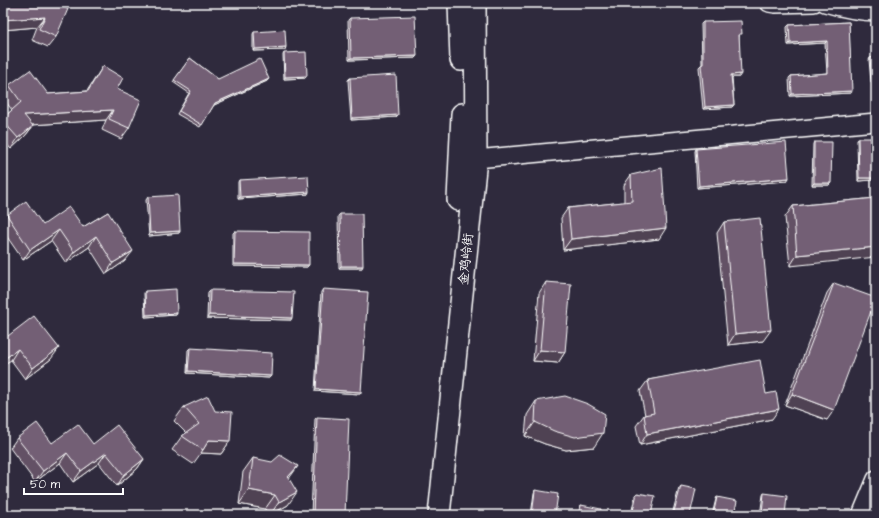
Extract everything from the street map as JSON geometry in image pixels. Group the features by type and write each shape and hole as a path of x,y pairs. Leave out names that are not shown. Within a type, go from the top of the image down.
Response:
{"main road":[{"name":"金鸡岭街","path":"427,515 458,216 462,106 459,3"},
{"name":"金鸡岭街","path":"439,515 476,158 475,3"}],"street":[{"path":"769,3 814,3"},
{"path":"825,3 864,12 876,12"},
{"path":"476,158 876,122"},
{"path":"861,515 876,479"}],"building":[{"path":"3,3 55,3 68,9 56,37 39,29 45,17 3,20"},
{"path":"415,16 417,56 351,58 350,18"},
{"path":"741,21 742,34 739,34 741,74 731,75 734,105 705,107 701,65 703,64 703,22"},
{"path":"849,22 852,91 792,94 791,76 828,73 827,41 790,43 789,25"},
{"path":"872,23 876,23 876,95 874,95 875,79 872,79 870,58 875,57"},
{"path":"285,30 286,47 255,49 254,32"},
{"path":"306,52 307,76 285,77 284,53"},
{"path":"190,58 218,79 260,59 269,79 215,103 202,125 179,111 191,91 174,80"},
{"path":"103,66 123,78 117,89 141,100 129,128 109,119 113,110 24,115 33,126 18,138 3,121 3,118 21,102 9,85 30,70 48,94 88,91"},
{"path":"396,75 398,115 352,118 350,78"},
{"path":"858,138 871,138 871,142 876,141 876,181 875,178 859,178"},
{"path":"786,142 789,178 699,186 696,149"},
{"path":"814,142 832,142 831,183 814,183"},
{"path":"662,168 666,228 571,239 568,208 632,201 631,175"},
{"path":"308,176 309,192 240,197 239,180"},
{"path":"178,195 180,231 150,233 148,197"},
{"path":"876,198 876,247 797,255 793,206"},
{"path":"26,201 43,225 69,207 83,227 108,212 133,251 113,263 96,236 74,252 59,230 30,250 7,215"},
{"path":"340,214 362,214 363,266 341,266"},
{"path":"760,218 771,330 735,334 724,222"},
{"path":"235,231 309,232 309,265 234,264"},
{"path":"546,282 571,284 565,352 540,350"},
{"path":"834,283 876,298 834,410 792,394"},
{"path":"176,289 177,313 146,315 145,291"},
{"path":"323,289 368,292 361,392 316,389"},
{"path":"210,290 294,292 292,318 209,315"},
{"path":"34,316 59,348 33,368 18,349 3,360 3,337 4,339"},
{"path":"190,348 272,353 271,376 188,371"},
{"path":"760,360 766,394 776,392 779,409 647,434 644,415 654,413 648,380"},
{"path":"208,396 215,411 232,412 230,441 209,440 203,450 182,436 199,424 184,407"},
{"path":"565,396 588,404 605,414 603,433 575,437 554,431 535,422 536,401"},
{"path":"317,417 349,419 345,515 313,515"},
{"path":"37,423 52,443 78,424 93,444 117,425 144,459 124,475 106,453 81,471 67,453 43,471 17,438"},
{"path":"280,455 298,466 288,477 297,492 279,502 275,495 249,490 253,458 272,462"},
{"path":"681,486 696,489 690,515 673,515"},
{"path":"535,490 558,494 555,515 532,515"},
{"path":"637,493 655,496 651,515 632,515"},
{"path":"764,493 787,496 785,515 769,515 762,513"},
{"path":"717,497 737,501 734,515 713,515"},
{"path":"581,505 601,509 600,515 579,515"}]}
